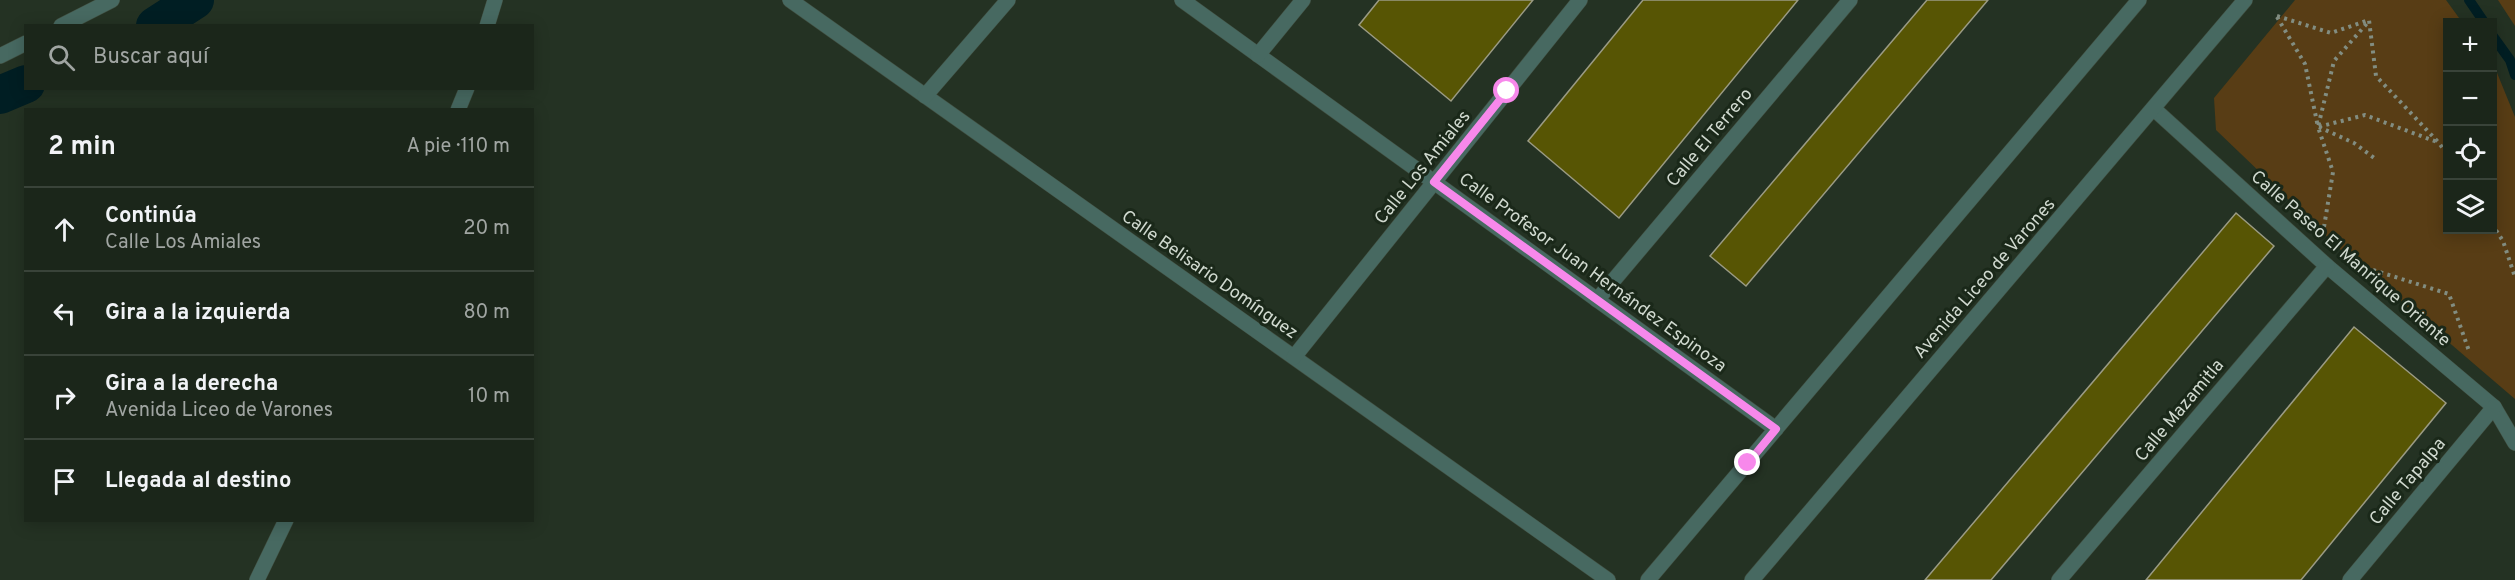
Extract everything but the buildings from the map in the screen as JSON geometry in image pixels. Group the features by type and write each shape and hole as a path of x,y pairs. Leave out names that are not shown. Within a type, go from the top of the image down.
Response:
{"street":[{"path":"65,24 112,0"},
{"path":"488,24 495,0"},
{"name":"Calle Belisario Domínguez","path":"790,0 1608,580"},
{"path":"925,96 1008,0"},
{"name":"Calle Profesor Juan Hernández Espinoza","path":"1182,0 1776,429"},
{"path":"1258,55 1303,0"},
{"name":"Calle Los Amiales","path":"1294,357 1580,0"},
{"name":"Calle El Terrero","path":"1597,300 1850,0"},
{"path":"1648,580 2139,0"},
{"name":"Avenida Liceo de Varones","path":"1752,580 2245,0"},
{"path":"0,56 24,44"},
{"path":"459,108 465,90"},
{"name":"Calle Paseo El Manrique Oriente","path":"2154,109 2327,266 2493,407 2515,443"},
{"name":"Calle Mazamitla","path":"2059,580 2327,266"},
{"name":"Calle Tapalpa","path":"2350,580 2493,407"},
{"path":"256,580 285,522"}],"path":[{"path":"2324,227 2333,172 2318,127 2305,64 2277,16 2312,24 2331,33 2369,20"},
{"path":"2318,127 2334,62 2369,20"},
{"path":"2369,20 2376,75 2443,149"},
{"path":"2318,127 2365,115 2439,143"},
{"path":"2318,127 2354,143 2378,160"},
{"path":"2497,231 2503,241 2515,278"},
{"path":"2373,270 2449,294 2470,354"}],"shaded area":[{"path":"2295,0 2446,0 2459,18 2443,18 2443,234 2497,234 2497,73 2515,117 2515,399 2341,250 2216,130 2214,98"},
{"path":"2498,0 2515,0 2515,26"}],"waterway":[{"path":"158,24 195,0"},
{"path":"2469,0 2481,18"},
{"path":"2497,42 2510,60 2515,75"},
{"path":"0,95 24,85"}],"route":[{"path":"1507,91 1434,182 1776,429 1748,463"}]}
